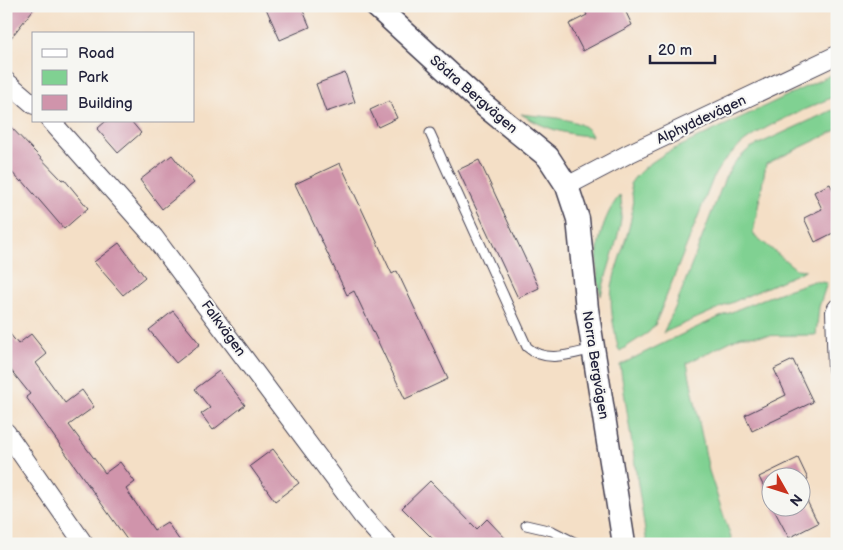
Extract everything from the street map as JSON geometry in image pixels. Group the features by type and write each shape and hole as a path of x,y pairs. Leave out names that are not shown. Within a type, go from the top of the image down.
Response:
{"street":[{"name":"Södra Bergvägen","path":"376,6 485,106 548,157 567,186"},
{"name":"Alphyddevägen","path":"567,186 628,154 837,55"},
{"path":"6,82 32,103"},
{"name":"Falkvägen","path":"52,122 154,237 363,517 387,544"},
{"name":"Norra Bergvägen","path":"567,186 578,220 587,309 624,544"},
{"path":"837,308 835,312 837,369"},
{"path":"6,432 84,544"}],"lane":[{"path":"430,132 527,347 536,355 548,358 594,349"},
{"path":"526,525 552,531 578,544"}],"green space":[{"path":"837,72 837,95 768,127 737,148 724,161 714,176 655,325 649,332 620,351 612,315 611,299 616,270 631,220 632,196 630,184 637,175 666,153"},
{"path":"837,108 837,130 766,164 753,234 796,269 806,270 663,333 675,308 725,178 734,163 750,148"},
{"path":"521,114 571,121 588,129 592,136 555,130"},
{"path":"620,195 622,205 619,231 601,296 597,270 599,243 606,218"},
{"path":"814,281 827,283 819,307 816,335 741,336 687,363 709,471 733,544 647,544 620,365 667,341 764,298"}],"building":[{"path":"6,6 36,6 6,44"},
{"path":"265,6 301,6 310,27 280,40"},
{"path":"583,6 623,6 632,25 583,51 569,24 587,15"},
{"path":"345,73 355,102 326,112 316,84"},
{"path":"389,101 397,118 378,127 370,110"},
{"path":"6,122 62,180 64,179 88,208 64,229 22,180 21,182 6,166"},
{"path":"105,122 132,122 141,133 118,153 97,129"},
{"path":"172,155 194,183 162,209 140,180"},
{"path":"479,160 539,288 518,298 458,170"},
{"path":"340,163 392,274 397,271 448,379 405,399 354,291 347,295 295,184"},
{"path":"830,184 837,197 837,241 833,233 815,242 804,218 822,209 814,192"},
{"path":"119,243 145,277 123,295 94,262"},
{"path":"173,311 200,344 176,363 149,330"},
{"path":"6,329 18,344 31,334 47,354 36,363 65,403 82,390 94,407 69,425 105,473 120,462 135,482 126,489 154,530 167,522 182,544 130,544 26,397 30,394 6,364"},
{"path":"793,360 813,402 752,431 745,415 786,395 774,369"},
{"path":"219,371 245,405 213,430 201,414 210,408 195,389"},
{"path":"273,449 299,483 275,501 250,466"},
{"path":"798,458 803,468 777,468"},
{"path":"430,481 477,529 487,519 511,544 438,544 402,508"},
{"path":"810,507 818,523 789,538 778,518 810,518"}]}
